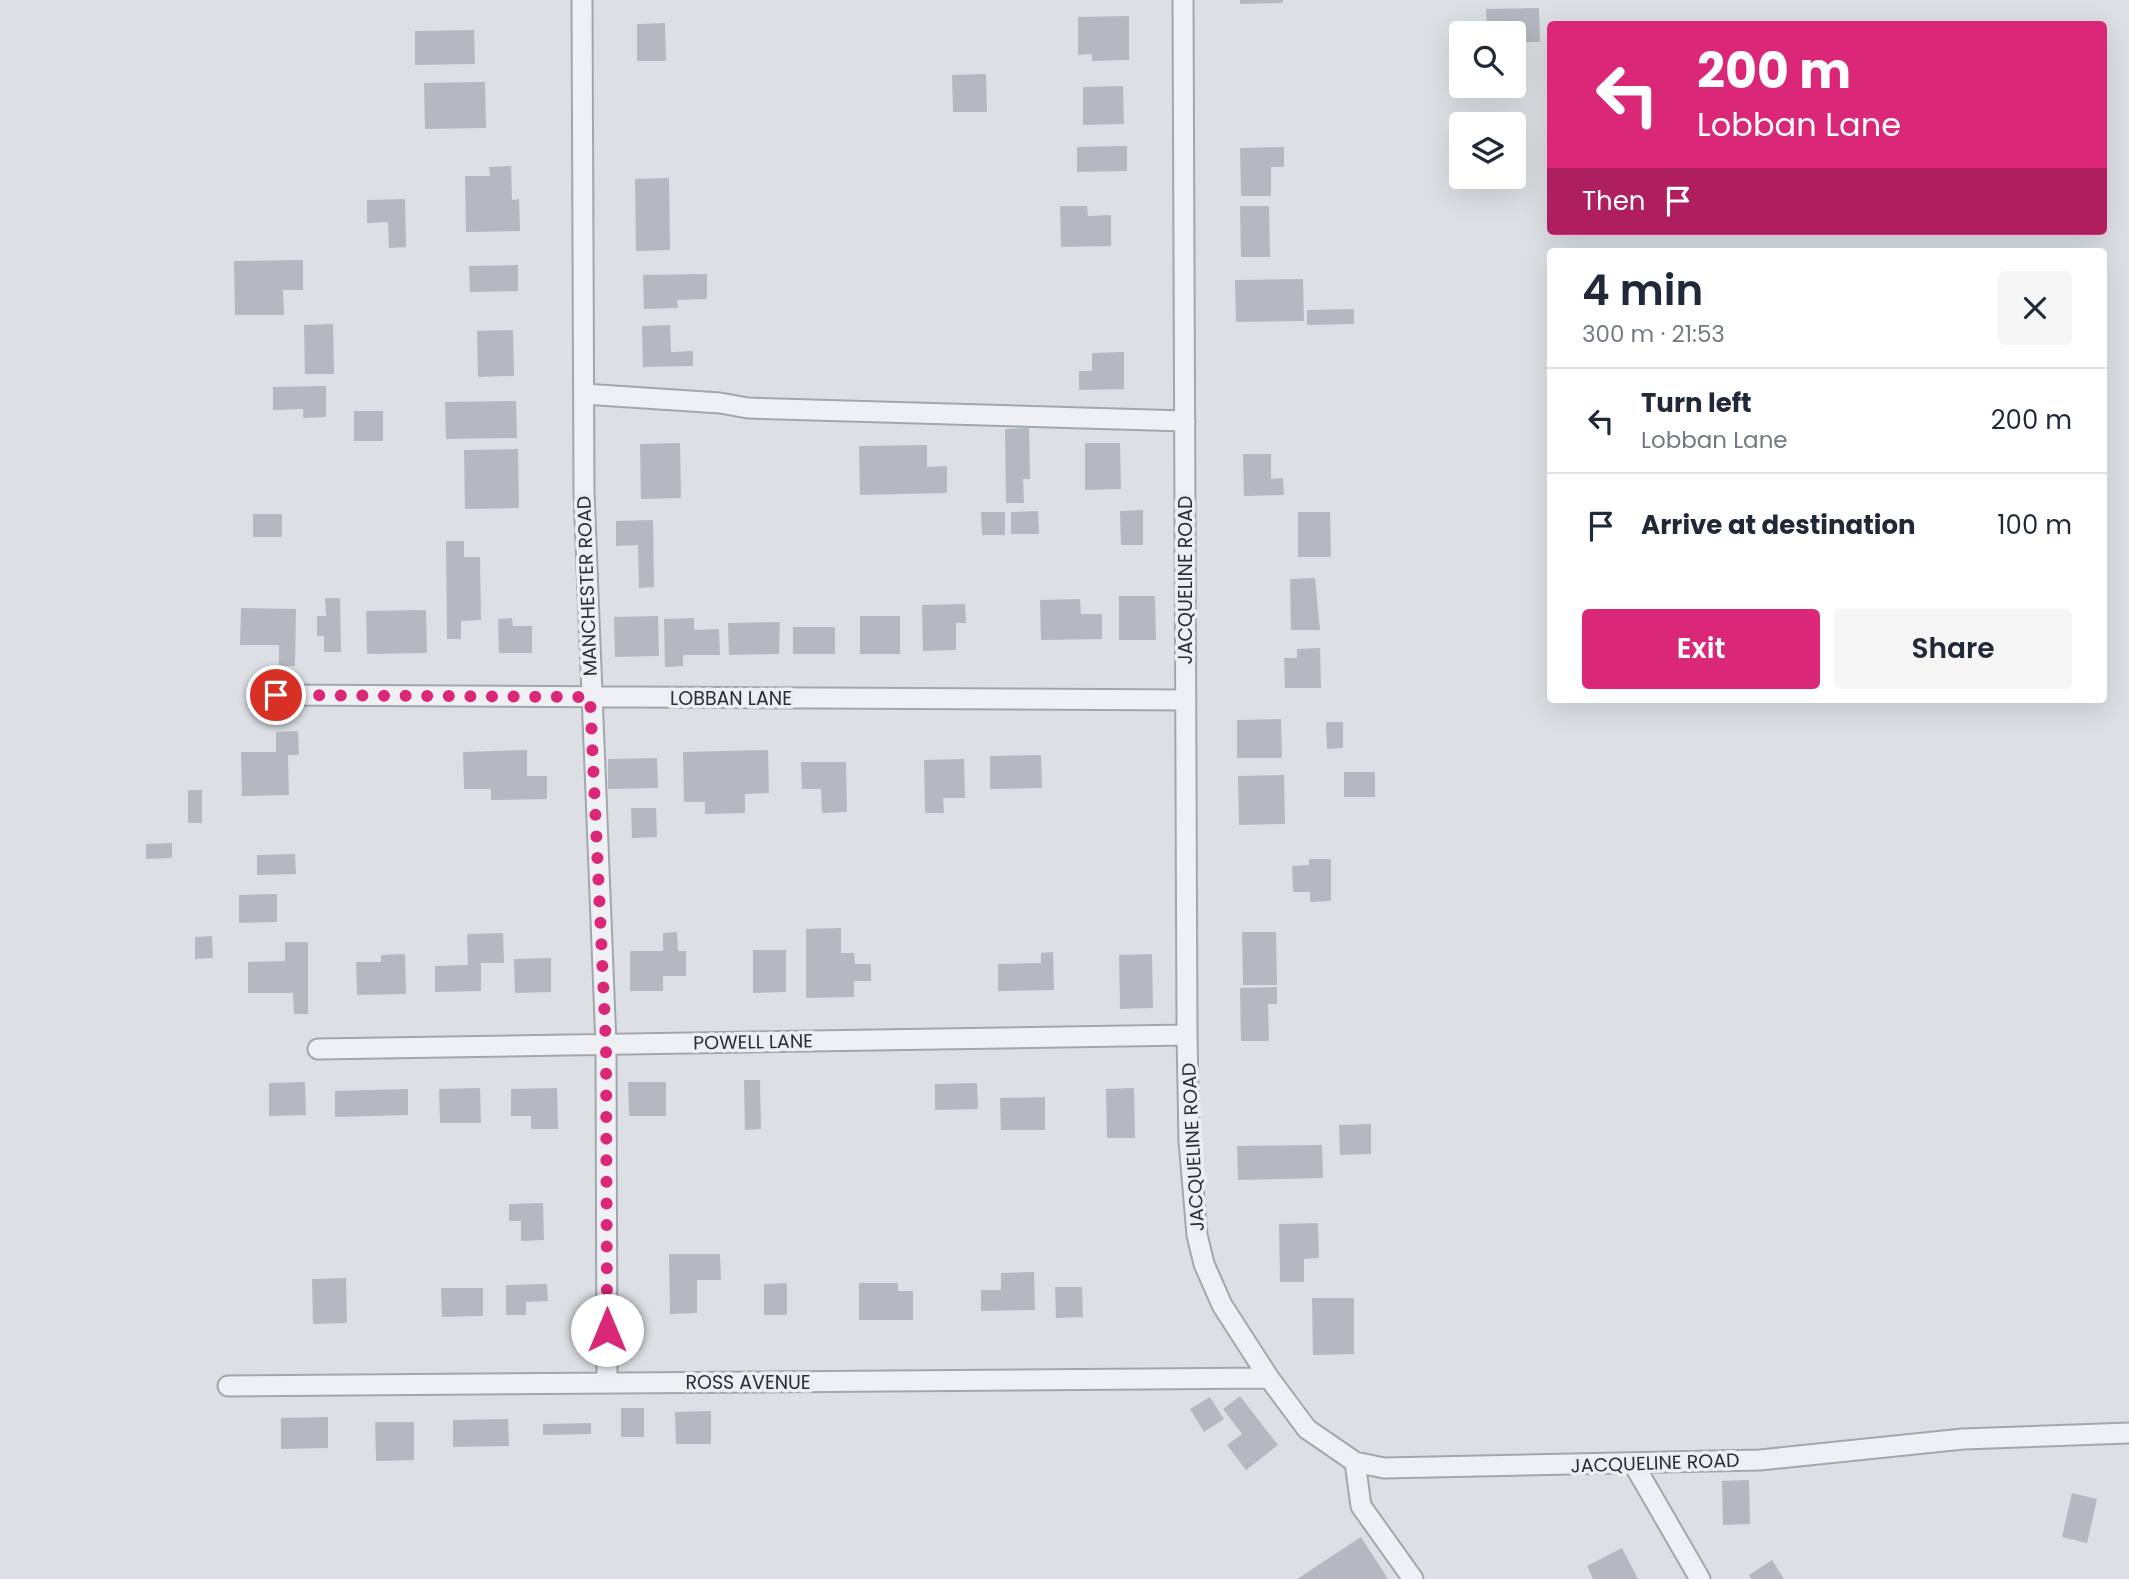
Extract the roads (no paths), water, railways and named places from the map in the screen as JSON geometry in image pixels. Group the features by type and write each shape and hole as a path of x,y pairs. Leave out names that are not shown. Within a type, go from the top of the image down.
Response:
{"street":[{"name":"MANCHESTER ROAD","path":"582,0 584,394 590,697 606,1045 607,1382"},
{"name":"JACQUELINE ROAD","path":"1183,0 1189,1154 1197,1235 1204,1264 1222,1306 1269,1378 1307,1429 1354,1462 1384,1468 1760,1460 1963,1439 2129,1433"},
{"path":"584,394 720,402 748,408 1185,421"},
{"name":"LOBBAN LANE","path":"276,695 1186,700"},
{"name":"POWELL LANE","path":"318,1049 1187,1035"},
{"name":"ROSS AVENUE","path":"228,1386 1269,1378"},
{"path":"1354,1462 1360,1506 1413,1579"},
{"path":"1633,1463 1700,1579"}]}
